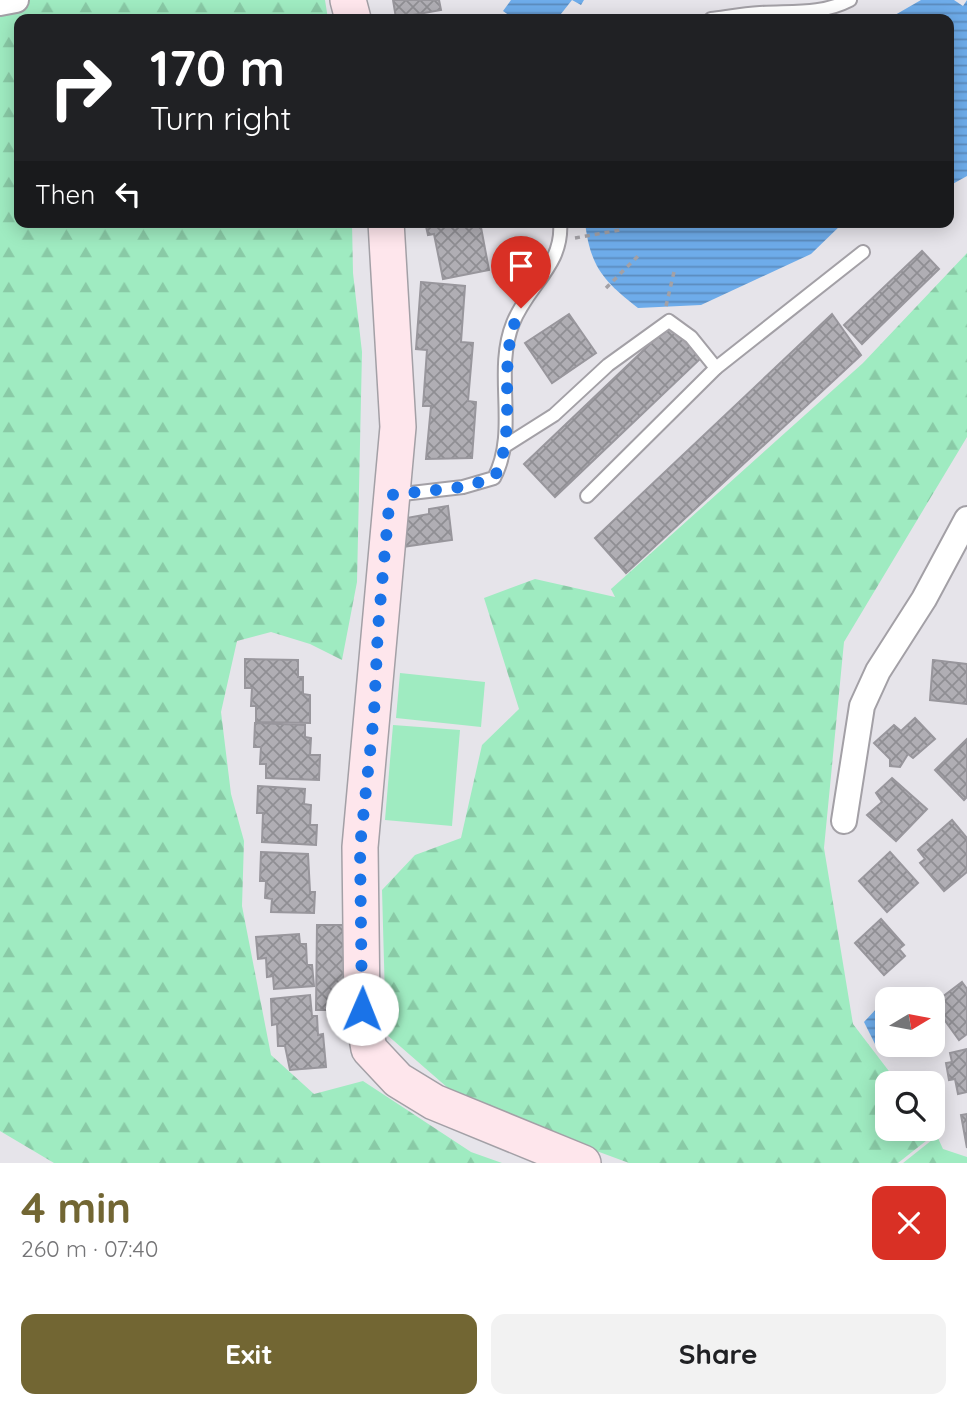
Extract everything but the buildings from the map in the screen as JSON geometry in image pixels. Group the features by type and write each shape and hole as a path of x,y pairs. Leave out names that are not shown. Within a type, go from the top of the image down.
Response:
{"street":[{"path":"0,3 16,0"},
{"path":"386,228 398,427 360,847 362,1009 369,1049 398,1080 433,1102 583,1163"},
{"path":"844,821 862,706 878,671 924,599 967,519"}],"lane":[{"path":"752,14 811,13 836,8 850,0"},
{"path":"390,495 481,484 494,478 505,446 506,362 512,324 529,291 550,266 561,246 560,228"},
{"path":"587,495 716,368 863,251"},
{"path":"505,446 554,415 608,365 669,321 691,337 716,368"}],"path":[{"path":"575,238 620,230"},
{"path":"606,288 641,253"},
{"path":"666,306 674,272"}],"green space":[{"path":"0,0 325,0 327,14 14,14 14,228 352,228 353,273 362,352 357,582 342,660 310,644 271,632 237,641 221,712 231,794 244,841 242,906 271,1055 314,1094 363,1081 471,1152 502,1163 54,1163 0,1131"},
{"path":"967,253 967,437 844,642 824,848 853,1024 875,1053 875,1057 878,1057 889,1071 875,1071 875,1141 926,1141 898,1163 629,1163 464,1102 386,1034 382,890 415,855 461,838 482,745 519,709 484,598 535,579 615,597 611,589 863,363"},
{"path":"400,673 485,682 481,727 396,718"},
{"path":"393,725 460,730 452,826 385,820"},
{"path":"931,1141 939,1141 943,1149 967,1157 967,1163 903,1163"}],"water":[{"path":"511,0 572,0 561,14 507,14 503,11"},
{"path":"921,0 954,0 963,6 967,0 967,176 954,183 954,14 897,14"},
{"path":"586,228 838,228 811,254 701,305 638,308 607,281 590,250"},
{"path":"875,1010 875,1044 864,1022"}],"route":[{"path":"362,1009 360,847 374,714 378,628 390,495 463,487 481,484 494,478 505,446 506,362 512,324 521,308"}]}
